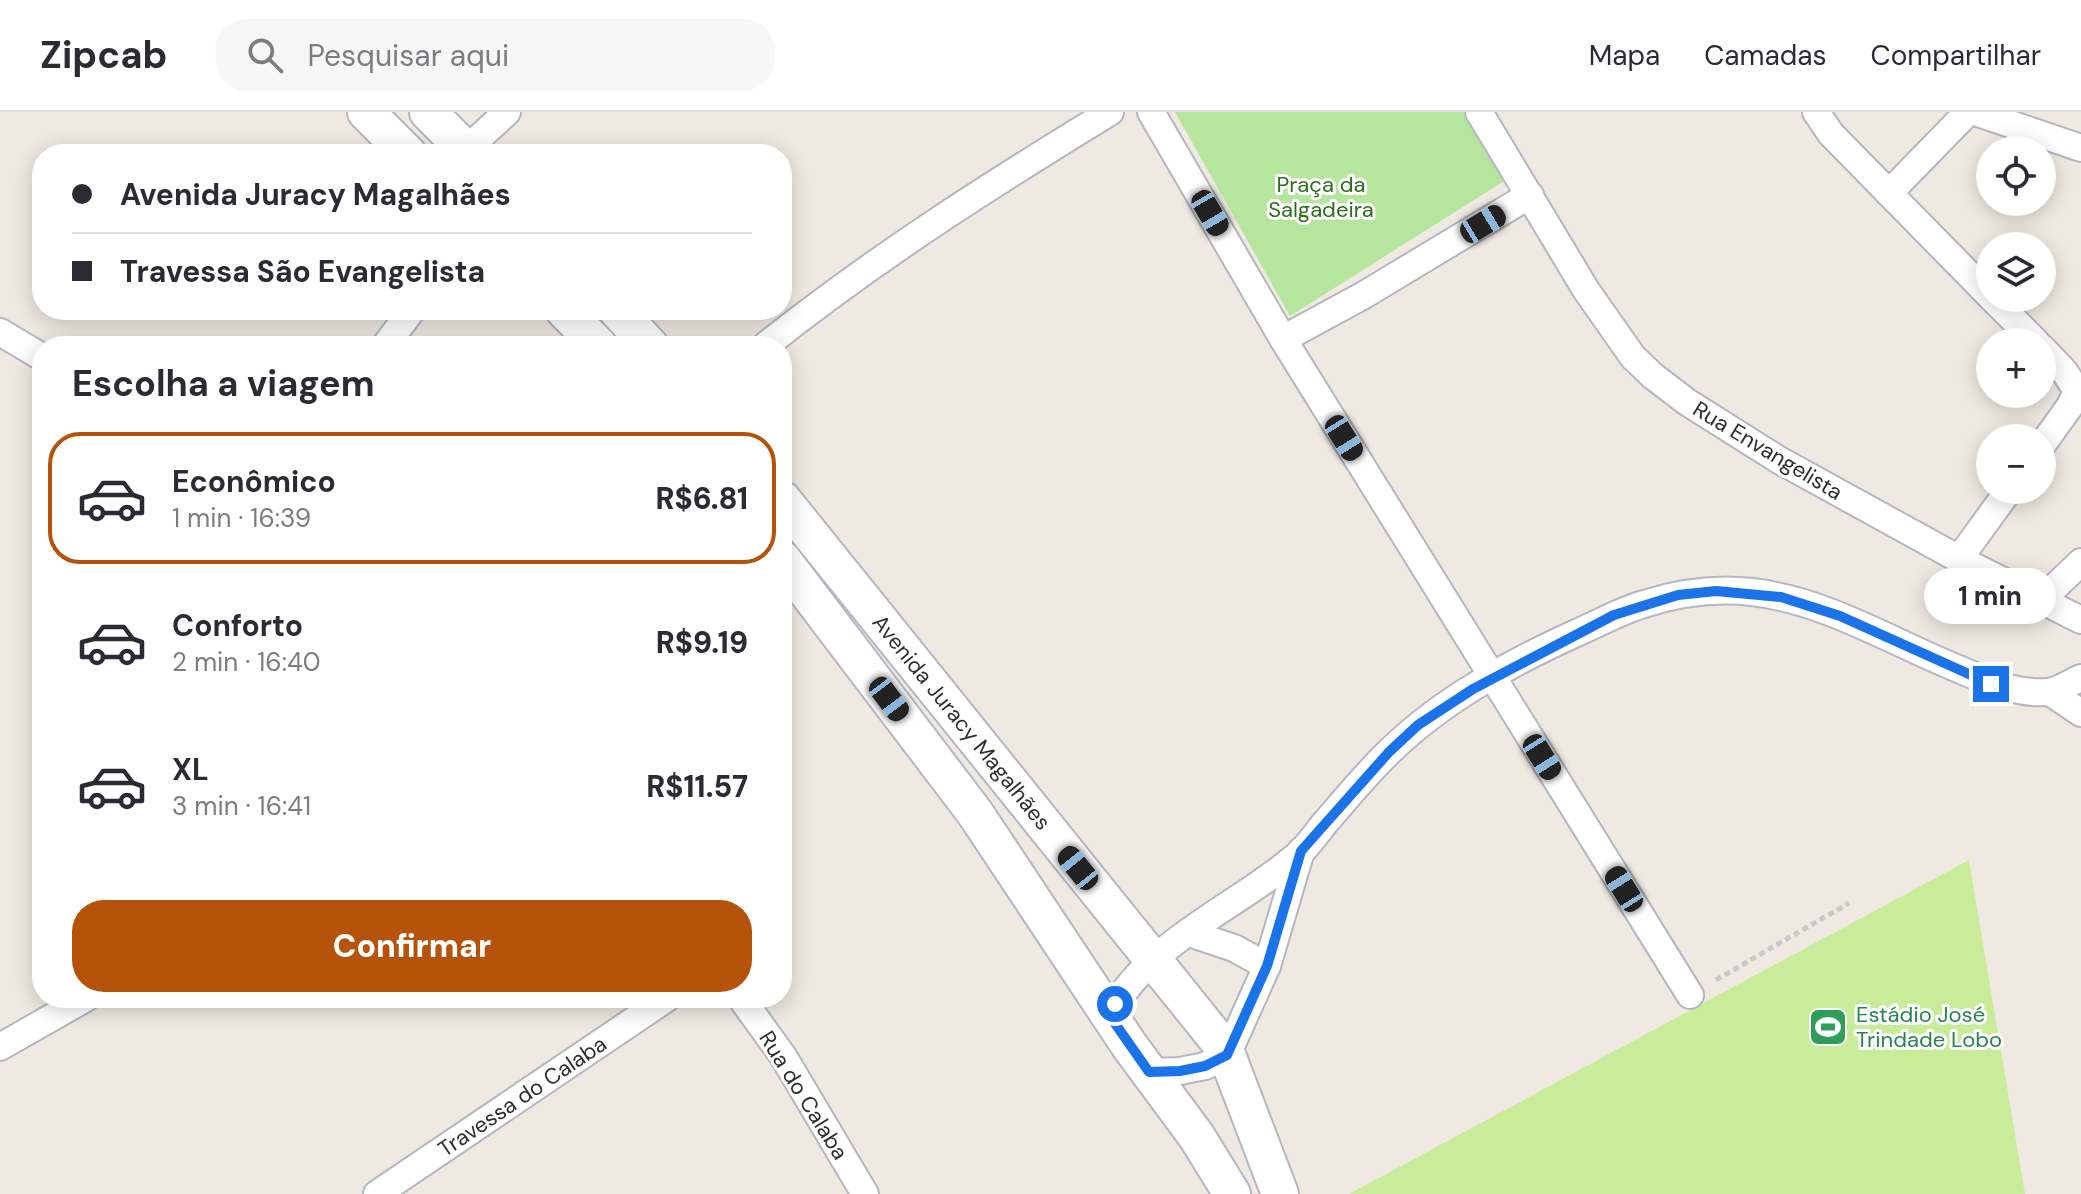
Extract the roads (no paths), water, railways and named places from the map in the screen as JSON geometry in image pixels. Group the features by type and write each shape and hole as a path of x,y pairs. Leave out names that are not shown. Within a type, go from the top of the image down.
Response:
{"main road":[{"path":"428,112 460,144"},
{"path":"373,114 399,144"},
{"path":"574,320 589,336"},
{"path":"626,320 641,336"},
{"name":"Avenida Juracy Magalhães","path":"792,511 1205,1023 1227,1055 1280,1194"},
{"name":"Avenida Juracy Magalhães","path":"792,572 975,813 1109,1015 1197,1137 1232,1194"},
{"path":"856,654 887,629"},
{"path":"922,743 957,717"}],"street":[{"path":"476,144 507,112"},
{"path":"778,336 892,250 1110,112"},
{"path":"1151,112 1283,339 1690,995"},
{"name":"Rua Envangelista","path":"1479,112 1586,290 1633,357 1653,376 1687,402 1779,460 1959,559 2081,620"},
{"path":"1816,112 1831,134 1976,282"},
{"path":"1889,193 1968,112"},
{"path":"1975,112 2081,148"},
{"path":"1283,339 1364,295 1530,195"},
{"path":"2006,312 2022,328"},
{"path":"0,332 32,351"},
{"path":"2056,363 2077,391 2056,426"},
{"path":"1959,559 1999,504"},
{"path":"2040,601 2081,562"},
{"path":"1109,1015 1127,986 1153,961 1301,851 1370,771 1418,725 1492,677 1614,615 1678,595 1716,591 1751,592 1808,604 1991,684 2050,692 2081,713"},
{"path":"2050,692 2081,678"},
{"path":"1149,1072 1205,1066 1227,1055 1267,966 1301,851"},
{"path":"1189,933 1234,948 1267,966"},
{"path":"0,1047 68,1008"},
{"name":"Travessa do Calaba","path":"377,1194 652,1008"},
{"name":"Rua do Calaba","path":"748,1008 783,1056 865,1194"}],"place":[{"name":"Estádio José Trindade Lobo","path":"1828,1027"}],"park label":[{"name":"Praça da Salgadeira","path":"1321,196"}]}
